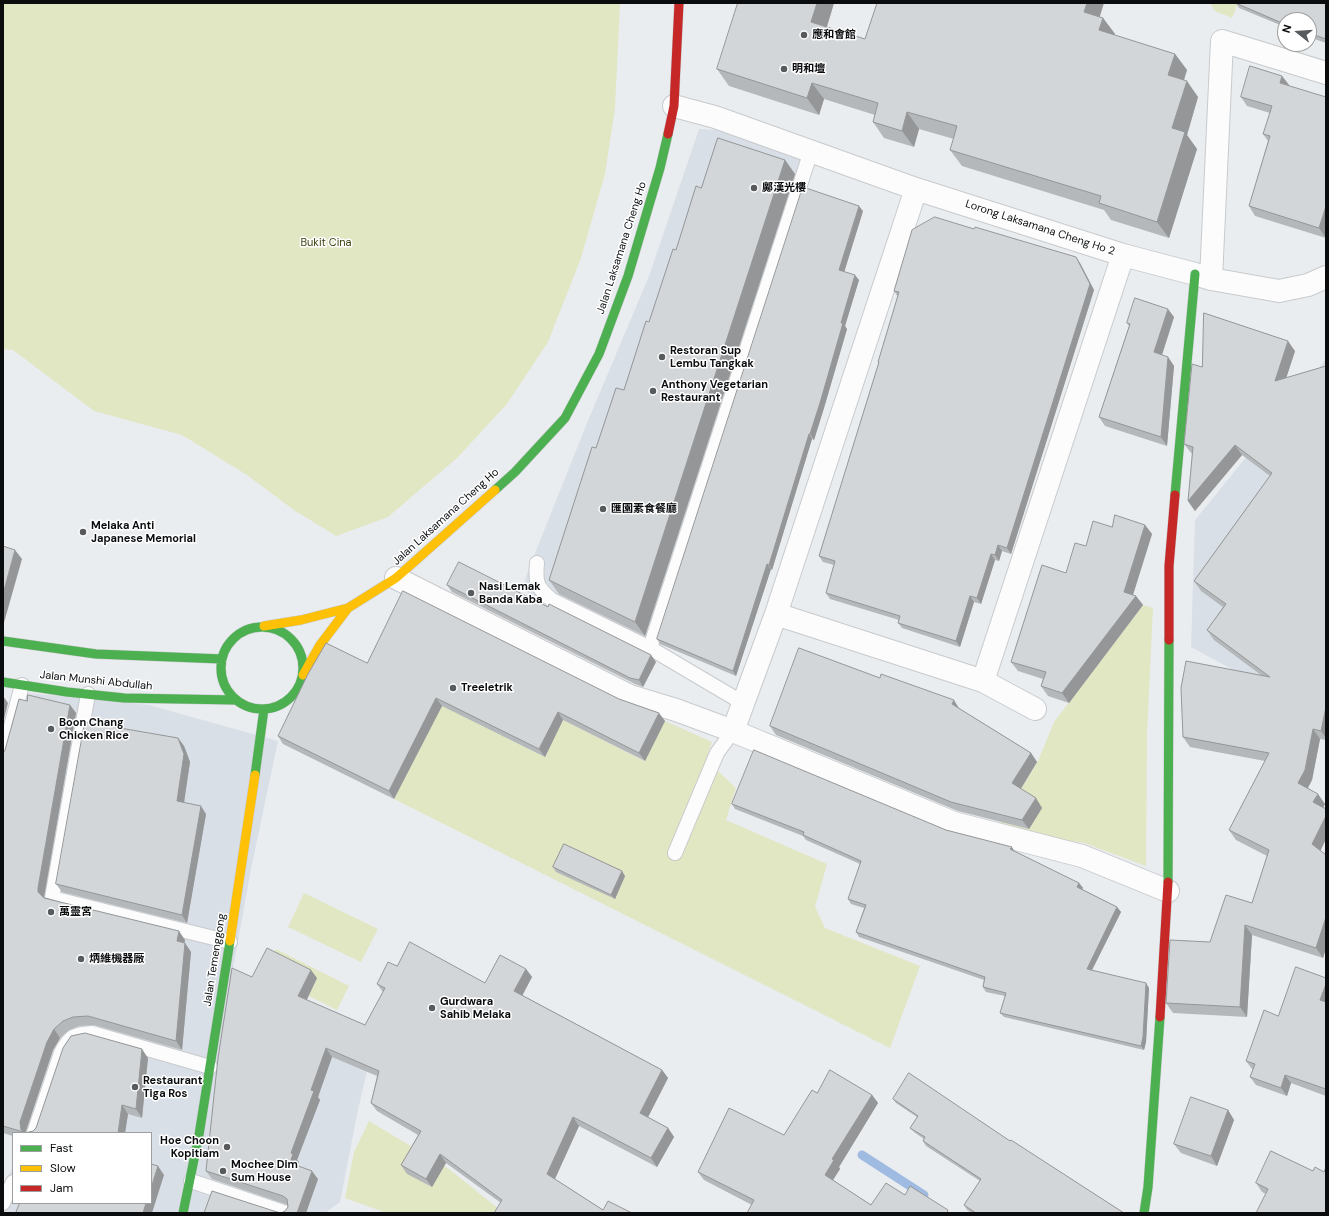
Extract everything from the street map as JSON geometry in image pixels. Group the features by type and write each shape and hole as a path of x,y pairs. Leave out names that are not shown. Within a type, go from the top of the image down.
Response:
{"main road":[{"name":"Jalan Laksamana Cheng Ho","path":"264,626 301,620 348,608 396,578 515,472 565,418 599,354 628,276 660,168 674,106 679,23 678,3"},
{"path":"1144,1213 1148,1188 1156,1083 1168,891 1169,566 1203,276"},
{"name":"Jalan Laksamana Cheng Ho","path":"303,675 320,645 348,608"},
{"path":"264,626 278,629 290,636 299,647 303,661 303,675 300,686 293,696 285,703 275,708 264,710 254,709 244,706 228,691 223,681 221,670 222,659 227,645 237,635 250,628 264,626"},
{"path":"3,641 96,654 222,659"},
{"name":"Jalan Munshi Abdullah","path":"3,682 124,698 236,700"},
{"name":"Jalan Temenggong","path":"183,1213 191,1181 210,1068 248,827 264,710"}],"street":[{"path":"1203,276 1222,40 1326,73"},
{"name":"Lorong Laksamana Cheng Ho 2","path":"674,106 715,117 916,189 1123,255 1203,276 1279,291 1308,285 1326,277"},
{"path":"733,731 776,614 916,189"},
{"path":"983,682 1123,255"},
{"path":"396,578 630,696 676,710 733,731 954,823 1082,856 1168,891"},
{"path":"776,614 983,682 1035,709"}],"lane":[{"path":"650,648 811,151"},
{"path":"537,563 536,578 542,591 552,600 650,648 743,703"},
{"path":"3,756 22,685"},
{"path":"88,694 52,898 230,942"},
{"path":"675,853 717,753 733,731"},
{"path":"34,1132 61,1053 67,1041 78,1034 92,1033 210,1068"},
{"path":"191,1181 286,1213"},
{"path":"3,1203 12,1184"}],"shaded area":[{"path":"699,129 722,130 811,162 650,654 523,590 526,576 587,423 649,276"},
{"path":"1326,359 1326,720 1191,647 1195,520"},
{"path":"28,693 149,705 278,741 251,869 232,974 375,1036 358,1110 340,1202 325,1213 3,1213 3,1186 12,1169 12,1204 152,1204 152,1132 27,1132 51,1056 48,897 3,885 3,780"}],"green space":[{"name":"Bukit Cina","path":"3,3 620,3 615,108 605,174 581,258 548,342 507,404 457,458 388,517 336,536 294,510 247,475 182,435 94,411 13,350 3,349"},
{"path":"1210,3 1238,3 1232,18 1215,11"},
{"path":"1143,605 1153,608 1147,734 1146,866 1084,843 996,829 1038,761 1054,722"},
{"path":"441,705 545,757 563,720 644,761 665,721 712,742 706,760 736,788 726,820 827,864 815,907 825,928 920,966 890,1048 394,799"},
{"path":"304,893 378,929 361,962 288,927"},
{"path":"276,949 349,986 337,1010 309,996 273,956"},
{"path":"369,1121 449,1169 499,1209 497,1213 387,1213 345,1198 354,1152"}],"building":[{"path":"738,3 817,3 811,22 865,39 877,3 1087,3 1084,12 1103,18 1099,30 1175,54 1168,75 1187,81 1172,128 1185,132 1157,222 1099,203 1101,196 950,150 957,126 907,112 902,131 873,122 878,103 812,83 807,98 717,69"},
{"path":"1236,3 1326,3 1326,39 1317,36 1317,12 1277,12 1277,21"},
{"path":"1250,66 1282,76 1280,83 1326,97 1326,206 1319,228 1249,206 1270,136 1263,134 1272,106 1241,97"},
{"path":"718,138 785,160 635,622 549,580 592,447 596,448 616,388 624,390 646,321 649,322 673,249 676,250 696,186 701,188"},
{"path":"803,187 859,206 839,270 855,275 820,403 769,565 767,564 733,671 657,639"},
{"path":"935,217 974,229 975,227 1076,257 1090,284 1007,548 998,545 995,555 991,554 977,598 970,596 956,641 898,623 900,616 826,593 835,561 819,556 899,292 894,291 912,230"},
{"path":"1135,298 1168,309 1154,352 1168,357 1161,437 1099,417 1130,324 1127,323"},
{"path":"1204,313 1288,341 1275,381 1326,366 1326,707 1321,731 1313,729 1305,770 1298,783 1318,794 1313,802 1326,809 1326,816 1312,844 1326,855 1326,917 1316,948 1245,925 1240,1007 1166,1003 1170,940 1210,942 1226,895 1252,903 1269,850 1229,830 1269,753 1183,737 1181,688 1186,661 1270,677 1207,630 1226,604 1194,581 1272,473 1235,445 1188,501 1193,447 1184,444 1192,364 1202,367"},
{"path":"1115,515 1145,525 1124,592 1136,596 1062,693 1041,686 1046,672 1011,662 1042,565 1066,573 1075,543 1086,546 1093,521 1112,527"},
{"path":"3,546 15,550 3,594"},
{"path":"459,562 548,607 549,604 651,655 639,680 630,678 447,585"},
{"path":"403,591 619,699 659,713 639,753 558,712 539,749 436,698 389,791 278,736 308,674 326,643 367,663"},
{"path":"799,648 880,678 881,674 954,700 952,704 1031,753 1012,783 1036,798 1022,820 951,802 770,726"},
{"path":"28,695 70,705 38,892 44,898 179,931 177,941 185,943 176,1041 88,1016 73,1017 63,1021 54,1029 47,1042 20,1122 21,1130 25,1132 3,1126 3,753 19,699 27,701"},
{"path":"85,722 178,738 184,754 177,801 201,806 182,915 56,884"},
{"path":"754,750 946,830 1012,847 1010,849 1079,883 1077,887 1117,907 1087,969 1146,983 1143,1037 1141,1046 1000,1013 1006,993 983,987 985,977 856,932 866,905 848,899 861,861 803,835 804,832 732,804"},
{"path":"564,844 622,871 611,895 553,867"},
{"path":"410,942 485,983 500,955 526,969 514,991 662,1070 640,1113 668,1128 651,1158 573,1117 547,1174 603,1210 608,1201 632,1213 494,1213 502,1200 440,1154 426,1179 401,1165 421,1131 371,1103 379,1071 326,1048 311,1090 314,1091 291,1153 293,1154 290,1163 312,1171 297,1213 281,1213 288,1207 287,1199 283,1196 206,1171 218,1058 232,968 252,977 267,948 311,970 298,996 365,1025 385,988 377,984 388,962 397,966"},
{"path":"1296,967 1326,978 1326,984 1320,1000 1326,1002 1326,1089 1285,1075 1281,1088 1250,1077 1255,1064 1246,1061 1264,1010 1278,1016"},
{"path":"85,1033 142,1049 136,1109 122,1105 118,1132 30,1132 36,1128 63,1048 71,1036"},
{"path":"830,1070 872,1095 832,1159 834,1160 825,1175 871,1205 886,1183 905,1195 910,1186 948,1210 947,1213 747,1213 754,1200 698,1172 729,1108 784,1135 812,1090 817,1093"},
{"path":"909,1073 1010,1141 1011,1140 1124,1213 976,1213 964,1205 981,1179 923,1141 925,1137 910,1128 918,1116 893,1099"},
{"path":"1191,1097 1228,1110 1211,1156 1174,1144"},
{"path":"1271,1151 1313,1171 1315,1167 1324,1172 1326,1167 1326,1213 1256,1213 1268,1189 1256,1183"},
{"path":"152,1164 158,1166 152,1185"},
{"path":"212,1191 281,1213 204,1213"},
{"path":"20,1204 146,1204 143,1213 16,1213"}],"waterway":[{"path":"862,1155 924,1195"}],"traffic: fast":[{"path":"495,490 515,472 565,418 599,354 628,276 660,168 668,134"},
{"path":"1175,495 1195,274"},
{"path":"254,627 270,627 285,634 296,645 303,660 303,668 303,676 300,684 291,697 278,706 270,709 254,709 239,702 228,691 221,676 221,660 228,645 239,634 254,627"},
{"path":"1168,882 1169,640"},
{"path":"3,641 96,654 222,659"},
{"path":"3,682 67,692 124,698 235,700"},
{"path":"255,775 264,709"},
{"path":"183,1213 199,1135 230,941"},
{"path":"1144,1213 1148,1187 1160,1017"}],"traffic: slow":[{"path":"264,626 301,620 348,608 396,578 495,490"},
{"path":"303,675 320,645 348,608"},
{"path":"230,941 255,775"}],"traffic: jam":[{"path":"668,134 674,106 679,3"},
{"path":"1169,640 1169,566 1175,495"},
{"path":"1160,1017 1168,882"}],"place":[{"name":"應和會館","path":"804,35"},
{"name":"明和壇","path":"784,69"},
{"name":"鄺漢光樓","path":"754,188"},
{"name":"Restoran Sup Lembu Tangkak","path":"662,357"},
{"name":"Anthony Vegetarian Restaurant","path":"653,391"},
{"name":"匯園素食餐廳","path":"603,509"},
{"name":"Melaka Anti Japanese Memorial","path":"83,532"},
{"name":"Nasi Lemak Banda Kaba","path":"471,593"},
{"name":"Treeletrik","path":"453,688"},
{"name":"Boon Chang Chicken Rice","path":"51,729"},
{"name":"萬靈宮","path":"51,912"},
{"name":"炳維機器厰","path":"81,959"},
{"name":"Gurdwara Sahib Melaka","path":"432,1008"},
{"name":"Restaurant Tiga Ros","path":"135,1087"},
{"name":"Hoe Choon Kopitiam","path":"227,1147"},
{"name":"Mochee Dim Sum House","path":"223,1171"}]}
